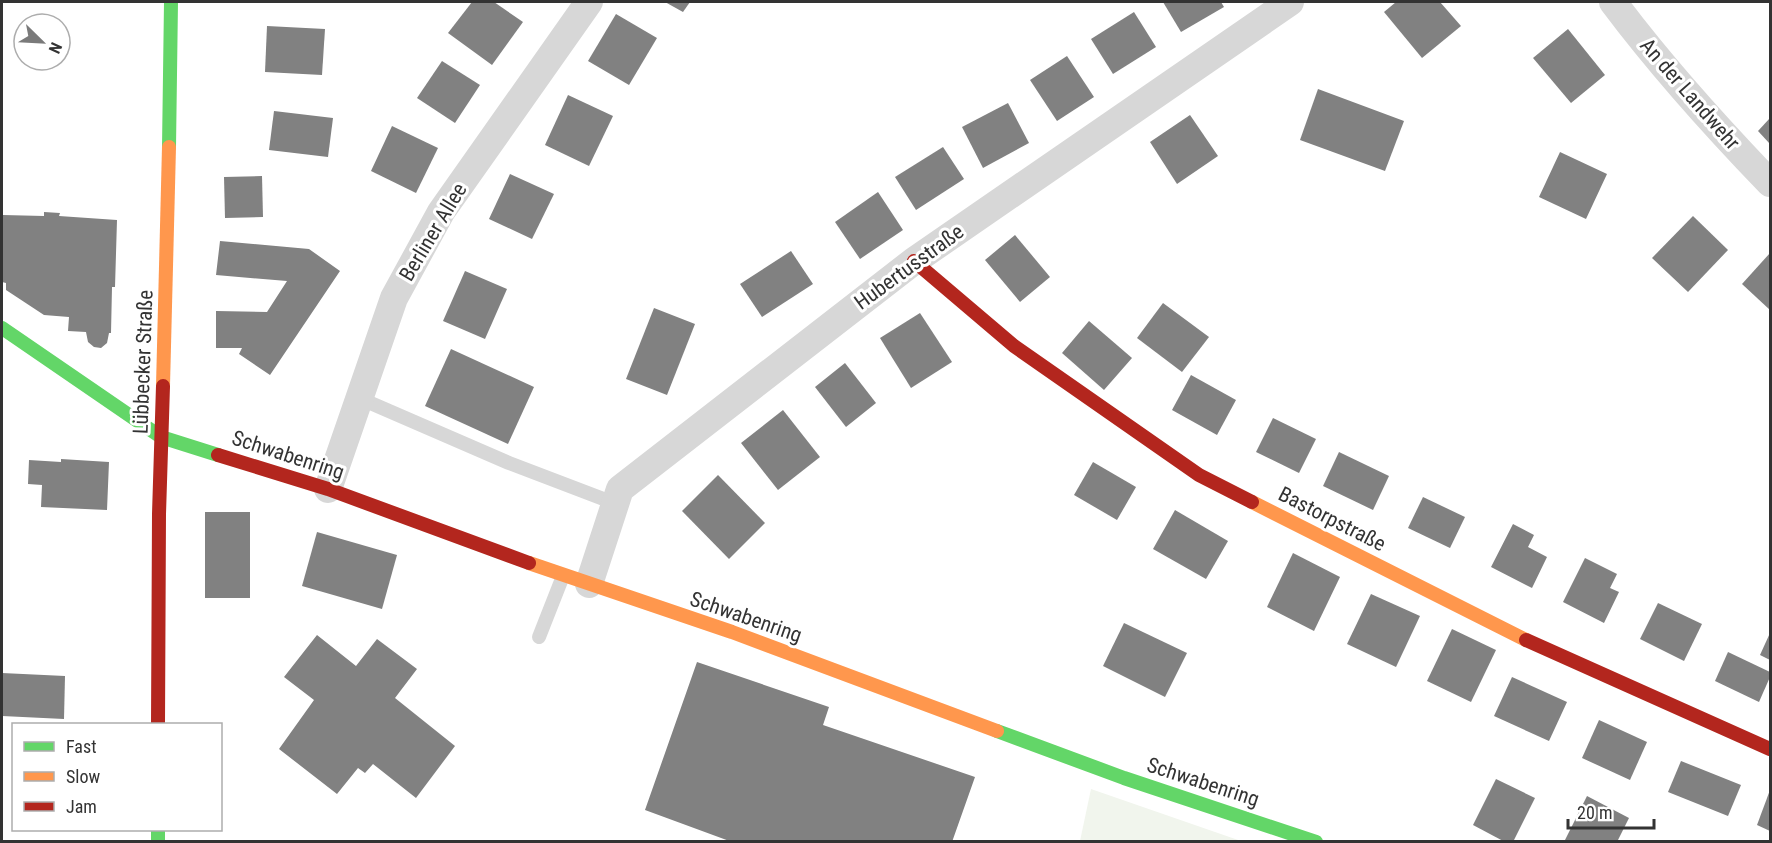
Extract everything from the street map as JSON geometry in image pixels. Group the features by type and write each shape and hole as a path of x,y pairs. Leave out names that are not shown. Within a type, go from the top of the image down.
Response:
{"street":[{"name":"Lübbecker Straße","path":"158,723 159,514 168,249 171,2"},
{"name":"Berliner Allee","path":"328,489 394,298 441,212 589,2"},
{"name":"Hubertusstraße","path":"575,580 620,489 914,261 1290,2"},
{"name":"An der Landwehr","path":"1613,2 1642,42 1710,120 1770,183"},
{"name":"Bastorpstraße","path":"914,261 1014,346 1199,475 1509,632 1770,749"},
{"name":"Schwabenring","path":"2,328 161,437 328,489 575,580 743,636 1124,778 1316,842"}],"lane":[{"path":"359,398 509,463 614,503"},
{"path":"539,637 575,580"}],"shaded area":[{"path":"1091,789 1241,841 1080,841"}],"building":[{"path":"472,2 494,2 523,22 492,65 448,33"},
{"path":"665,2 690,2 683,12"},
{"path":"1163,2 1221,2 1224,7 1181,32"},
{"path":"1396,2 1440,2 1461,26 1422,58 1384,12"},
{"path":"1134,12 1156,47 1113,74 1091,39"},
{"path":"616,14 657,38 629,85 588,61"},
{"path":"267,26 325,29 322,75 265,72"},
{"path":"1568,29 1605,75 1571,103 1533,58"},
{"path":"1067,56 1094,97 1057,121 1030,80"},
{"path":"442,61 480,85 455,123 417,98"},
{"path":"1318,89 1404,121 1385,171 1300,140"},
{"path":"568,95 613,116 589,166 545,145"},
{"path":"1008,103 1029,143 983,168 962,127"},
{"path":"274,111 333,118 328,157 269,150"},
{"path":"1190,115 1218,156 1177,184 1150,142"},
{"path":"1770,118 1770,144 1758,131"},
{"path":"392,126 438,148 416,193 371,171"},
{"path":"943,147 964,179 916,210 895,177"},
{"path":"1560,152 1607,174 1586,219 1539,197"},
{"path":"510,174 554,194 532,239 489,219"},
{"path":"262,176 263,217 225,218 224,177"},
{"path":"878,192 903,230 860,259 835,222"},
{"path":"44,212 60,213 59,216 117,220 111,333 109,333 107,343 101,348 94,347 88,342 86,332 68,331 69,317 44,315 6,290 6,283 2,282 3,215 44,216"},
{"path":"1693,216 1728,250 1688,292 1652,258"},
{"path":"1015,235 1050,277 1020,302 985,260"},
{"path":"220,241 309,249 340,271 270,375 239,354 242,348 216,348 216,311 267,312 287,281 216,275"},
{"path":"791,251 813,284 762,317 740,284"},
{"path":"1770,253 1770,310 1742,284"},
{"path":"465,271 507,289 485,339 443,321"},
{"path":"1163,303 1209,337 1182,372 1137,338"},
{"path":"654,308 695,324 667,395 626,379"},
{"path":"920,313 952,362 911,388 880,338"},
{"path":"1089,321 1132,358 1104,390 1062,353"},
{"path":"451,349 534,387 508,444 425,406"},
{"path":"845,363 876,403 846,427 815,387"},
{"path":"1191,375 1236,400 1217,435 1172,410"},
{"path":"783,410 820,457 778,490 741,443"},
{"path":"1273,418 1316,439 1299,473 1256,452"},
{"path":"1339,452 1389,476 1373,510 1323,486"},
{"path":"61,459 109,462 107,510 41,507 42,485 28,484 29,460 61,462"},
{"path":"1093,462 1136,487 1117,520 1074,495"},
{"path":"718,475 765,523 729,559 682,511"},
{"path":"1423,497 1465,517 1450,548 1408,528"},
{"path":"1175,510 1228,541 1206,579 1153,549"},
{"path":"205,512 250,512 250,598 205,598"},
{"path":"1513,524 1534,535 1528,547 1547,557 1532,588 1491,567"},
{"path":"317,532 397,555 382,609 302,586"},
{"path":"1293,553 1340,577 1314,631 1267,607"},
{"path":"1585,558 1617,574 1610,588 1619,592 1604,623 1563,602"},
{"path":"1371,594 1420,616 1396,667 1347,644"},
{"path":"1658,603 1702,624 1684,661 1640,639"},
{"path":"1124,623 1187,653 1165,697 1103,666"},
{"path":"1452,629 1496,650 1471,702 1427,681"},
{"path":"1770,633 1770,660 1760,655"},
{"path":"317,635 356,666 377,639 417,669 395,698 455,746 416,798 373,764 365,773 358,768 337,794 279,749 314,700 284,677"},
{"path":"1728,652 1770,672 1759,702 1715,681"},
{"path":"697,662 829,707 823,725 975,777 952,842 732,842 645,810"},
{"path":"2,673 65,676 64,719 2,716"},
{"path":"1512,677 1567,702 1549,741 1494,716"},
{"path":"1599,720 1647,742 1630,780 1582,758"},
{"path":"1681,761 1741,785 1728,816 1668,792"},
{"path":"1496,779 1535,798 1513,842 1505,842 1473,825"},
{"path":"1770,790 1770,831 1757,825"},
{"path":"1587,796 1629,818 1617,842 1564,842"}],"traffic: fast":[{"path":"169,147 171,2"},
{"path":"2,328 161,437 218,455"},
{"path":"997,731 1124,778 1316,842"},
{"path":"158,831 158,842"}],"traffic: slow":[{"path":"163,386 169,147"},
{"path":"1252,502 1526,640"},
{"path":"529,563 732,632 997,731"}],"traffic: jam":[{"path":"914,261 1014,346 1199,475 1252,502"},
{"path":"158,723 159,514 163,386"},
{"path":"218,455 328,489 529,563"},
{"path":"1526,640 1770,749"}]}
